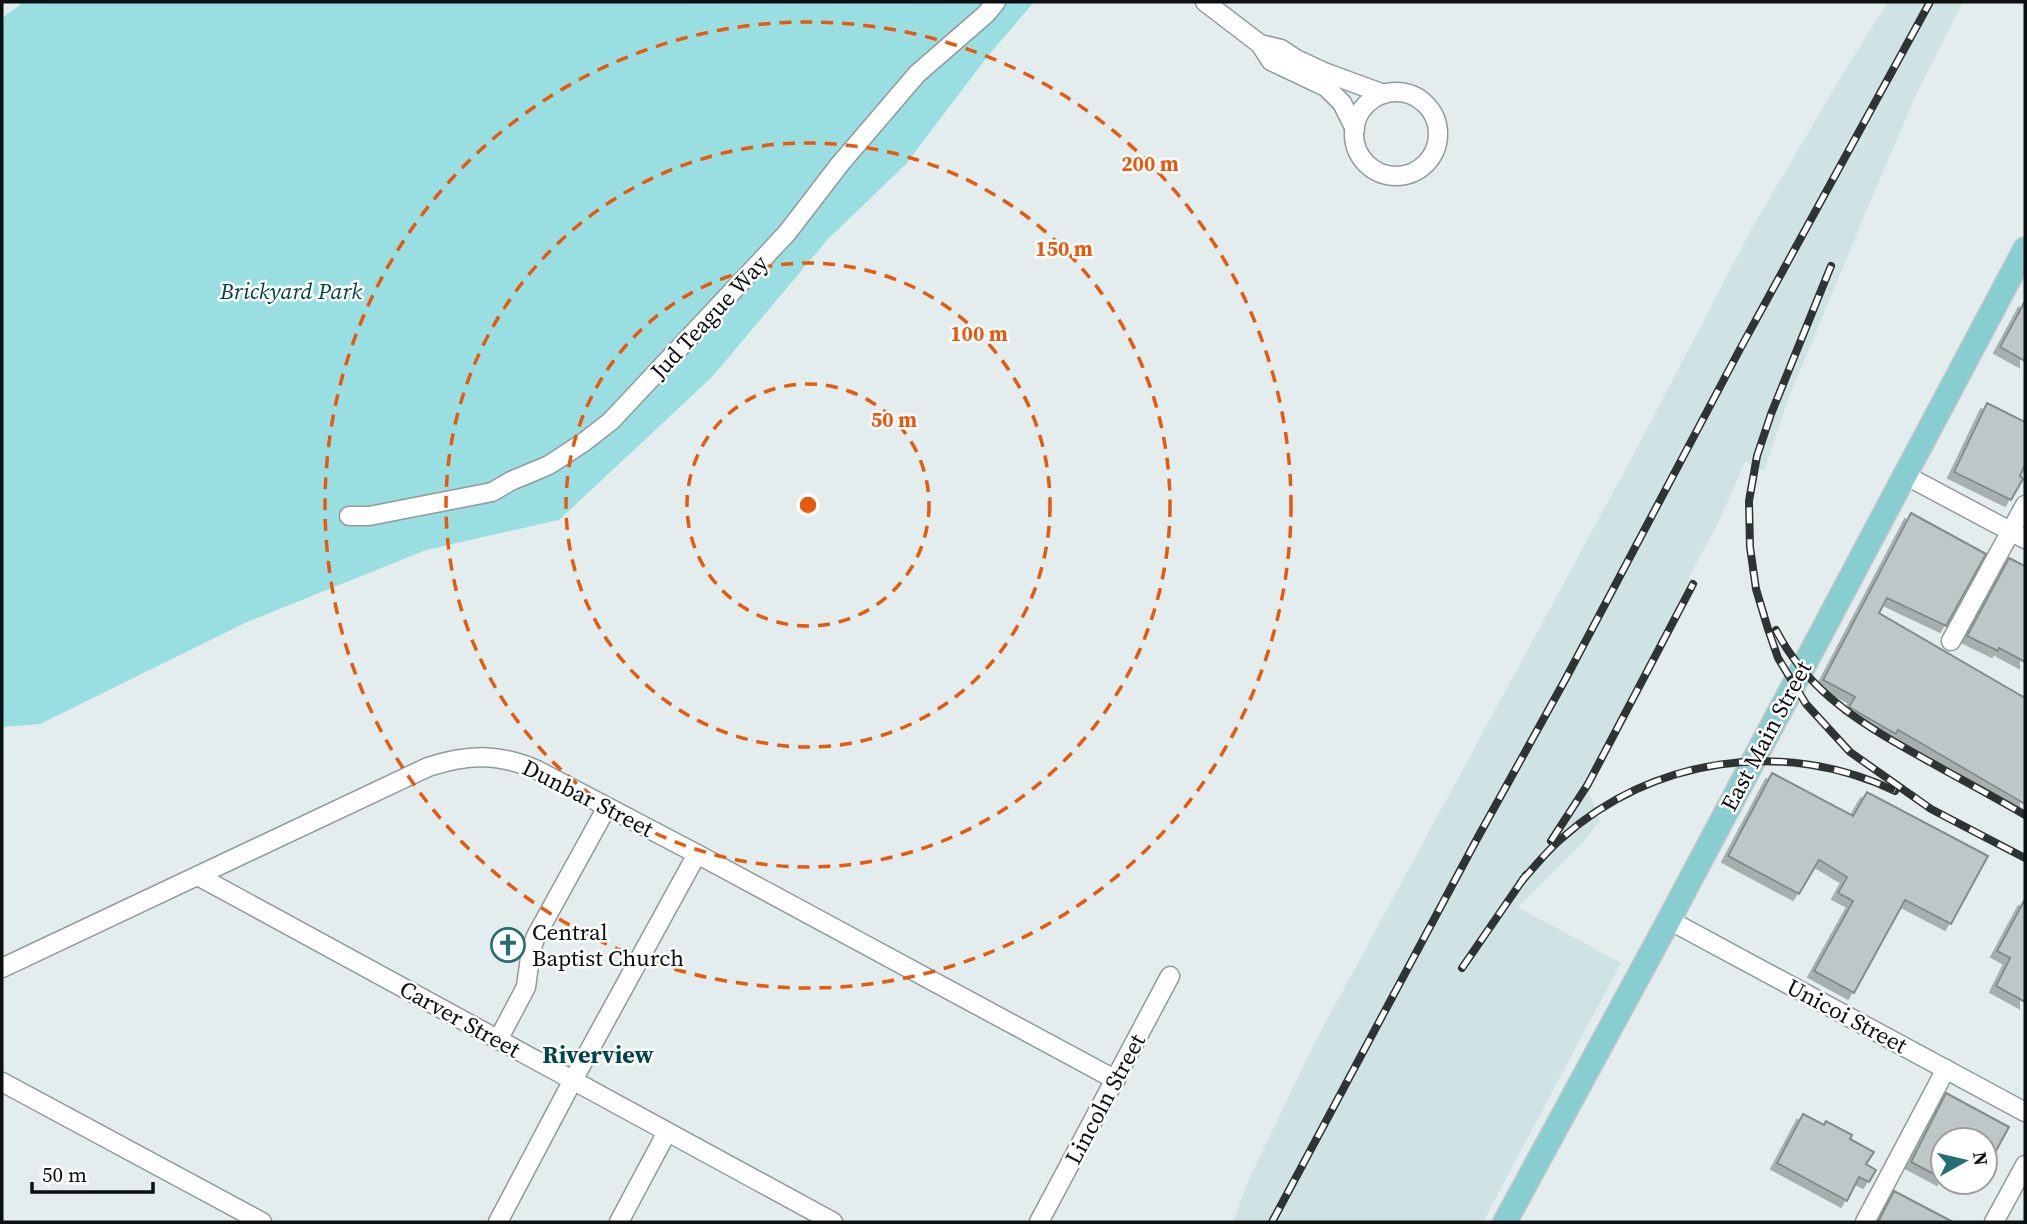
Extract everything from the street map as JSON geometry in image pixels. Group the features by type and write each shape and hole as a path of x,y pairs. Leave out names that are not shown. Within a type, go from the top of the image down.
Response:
{"main road":[{"name":"East Main Street","path":"1504,1222 1669,920 2025,249"}],"street":[{"name":"Jud Teague Way","path":"349,516 369,516 492,492 549,465 602,428 787,233 840,164 917,74 986,14 996,2"},
{"path":"1205,2 1260,44 1271,61 1326,87 1342,103 1355,129"},
{"path":"1260,44 1281,49 1324,72 1384,94"},
{"path":"1398,92 1411,95 1433,112 1438,125 1438,140 1426,165 1415,173 1401,177 1387,176 1364,161 1357,149 1355,129 1362,110 1372,100 1384,94 1398,92"},
{"path":"1905,475 2018,536"},
{"path":"1951,641 2018,536 2025,505"},
{"name":"Dunbar Street","path":"2,968 428,767 452,760 494,758 517,761 607,807 1116,1080"},
{"path":"498,1040 526,987 531,950 536,936 607,807"},
{"path":"498,1222 697,854"},
{"name":"Carver Street","path":"198,876 833,1222"},
{"name":"Unicoi Street","path":"1669,920 2025,1112"},
{"name":"Lincoln Street","path":"1039,1222 1170,976"},
{"path":"1865,1222 1945,1069"},
{"path":"2,1082 262,1222"},
{"path":"619,1222 667,1132"},
{"path":"1994,1222 2025,1165"}],"shaded area":[{"path":"1888,2 1963,2 1916,95 1861,224 1788,400 1764,471 1745,462 1719,521 1689,577 1699,583 1589,792 1600,821 1583,842 1518,907 1621,963 1483,1222 1233,1222 1249,1179 1315,1042 1637,448 1752,228"}],"green space":[{"name":"Brickyard Park","path":"24,2 1034,2 987,57 906,164 828,239 712,377 559,520 426,550 245,623 40,724 2,727 2,18"}],"building":[{"path":"2025,301 2025,361 2000,347"},
{"path":"1987,403 2025,422 2025,465 2020,476 2023,479 2011,500 1954,472"},
{"path":"1911,513 1986,554 1946,626 1887,598 1879,613 2025,698 2025,804 1898,730 1896,734 1849,707 1855,697 1823,680"},
{"path":"2009,558 2025,566 2025,662 1999,648 1998,651 1967,636"},
{"path":"1772,773 1853,816 1867,792 1988,856 1951,924 1905,900 1854,993 1814,971 1853,901 1838,893 1847,877 1819,860 1799,894 1728,856"},
{"path":"2025,899 2025,1002 1996,986 2010,958 1997,951"},
{"path":"1946,1093 2009,1127 1999,1145 1999,1126 1929,1126"},
{"path":"1803,1114 1824,1125 1826,1121 1852,1135 1850,1139 1874,1152 1866,1164 1876,1170 1869,1182 1859,1177 1847,1201 1777,1163"},
{"path":"1929,1127 1929,1172 1911,1162"},
{"path":"1894,1191 1953,1222 1878,1222"}],"railway":[{"path":"1272,1222 1565,680 1740,349 1930,2"},
{"path":"1831,266 1771,414 1757,456 1749,501 1750,547 1756,589 1768,629 1778,658 1806,704 1850,752 1931,809 2025,858"},
{"path":"1551,841 1588,784 1693,584"},
{"path":"1776,630 1806,674 1863,723 2025,815"},
{"path":"1521,882 1556,844 1597,811 1636,789 1678,774 1721,764 1765,761 1809,765 1853,774 1895,791"},
{"path":"1462,968 1526,875"}],"place":[{"name":"Central Baptist Church","path":"508,945"}],"district":[{"name":"Riverview","path":"598,1054"}]}
